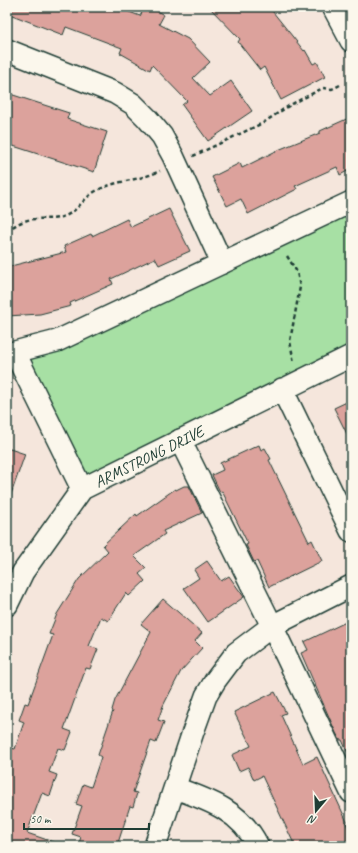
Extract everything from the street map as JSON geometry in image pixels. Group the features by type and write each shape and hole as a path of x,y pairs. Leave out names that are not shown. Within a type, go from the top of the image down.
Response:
{"street":[{"path":"333,7 351,42"},
{"path":"7,50 115,93 133,104 162,136 173,156 222,263"},
{"name":"ARMSTRONG DRIVE","path":"351,202 57,341 11,353 82,489 351,356"},
{"path":"282,389 351,531"},
{"path":"180,440 272,626 351,792"},
{"path":"7,606 23,572 82,489"},
{"path":"155,846 200,713 215,681 236,653 272,626 351,586"},
{"path":"175,788 215,803 232,812 244,824 258,846"}],"path":[{"path":"190,158 263,123 290,105 323,88 332,89 340,85"},
{"path":"7,231 19,223 33,219 53,220 64,217 74,211 83,200 96,191 116,184 144,178 164,168"},
{"path":"287,256 297,272 300,284 300,292 290,341 296,369"}],"green space":[{"path":"351,202 351,356 82,489 15,353"}],"building":[{"path":"7,7 116,7 140,16 145,7 150,7 164,15 159,24 188,39 210,62 193,78 210,96 231,81 252,111 208,141 182,105 187,101 152,65 150,70 120,53 122,48 66,27 63,35 7,13"},
{"path":"209,7 269,7 304,51 305,50 313,64 317,62 325,77 281,100 264,67 260,70 238,42 240,39"},
{"path":"7,93 69,113 67,119 107,132 94,172 7,144"},
{"path":"351,117 351,169 340,175 337,167 295,186 297,189 248,214 241,199 227,206 212,177 240,163 242,168 278,150 320,133 320,131"},
{"path":"169,209 190,251 159,265 155,258 111,279 113,284 70,303 71,306 40,314 7,316 7,267 66,252 64,246 91,234 92,236 127,219 131,227"},
{"path":"351,400 351,442 334,408"},
{"path":"259,445 261,450 265,448 271,459 269,460 309,542 312,540 322,561 269,587 257,561 254,562 246,545 248,544 222,491 220,492 212,475 223,470 220,463"},
{"path":"7,448 25,454 9,500 7,499"},
{"path":"184,486 189,486 202,513 163,531 165,534 134,556 146,568 139,574 145,581 129,596 126,593 108,621 101,617 89,646 98,649 90,669 86,668 64,729 72,732 65,750 58,748 49,772 57,775 50,796 42,793 27,833 59,844 59,846 7,846 7,759 11,748 15,749 24,722 19,720 25,703 28,704 53,635 49,634 57,614 79,579 108,551 103,545 136,514 137,516 175,489 176,490"},
{"path":"207,561 221,581 229,576 244,597 208,622 184,588 199,578 194,570"},
{"path":"163,599 202,633 195,641 202,648 181,671 163,706 158,720 164,722 156,743 151,741 133,792 137,793 133,807 130,806 117,846 78,846 81,837 72,834 82,806 76,804 83,784 91,787 101,757 98,755 113,711 115,700 151,632 141,624"},
{"path":"346,622 351,632 351,760 342,740 340,740 336,733 301,653 308,650 304,642"},
{"path":"275,692 286,713 281,715 303,764 317,757 347,822 346,823 351,834 351,846 295,846 262,776 254,780 248,767 239,771 232,755 251,746 234,712"}]}
